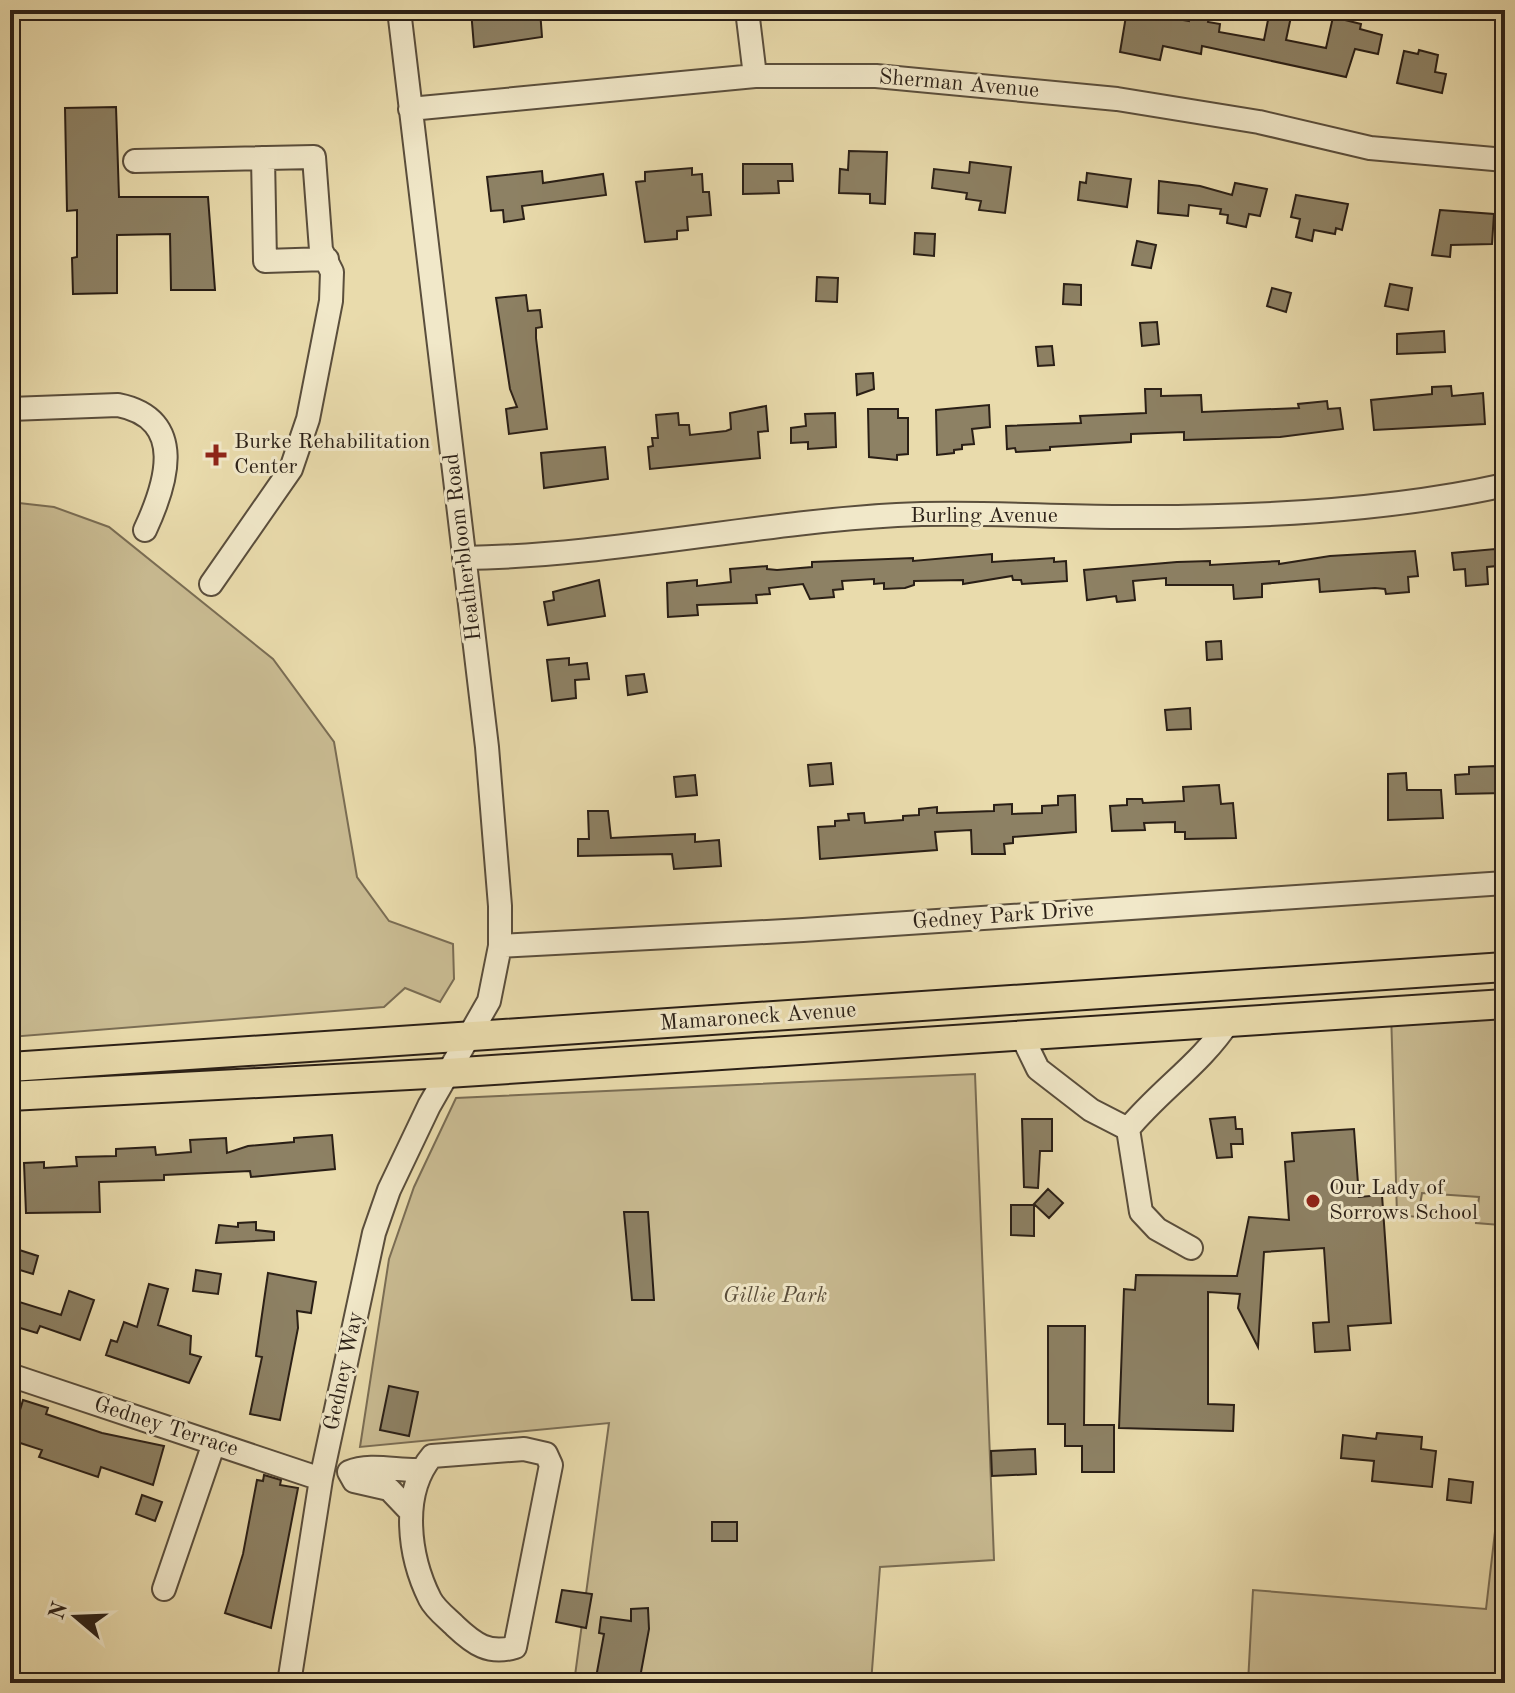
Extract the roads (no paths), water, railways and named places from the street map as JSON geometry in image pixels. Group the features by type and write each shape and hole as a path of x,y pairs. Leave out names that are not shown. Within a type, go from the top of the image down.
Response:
{"main road":[{"name":"Mamaroneck Avenue","path":"10,1067 1505,967"},
{"name":"Mamaroneck Avenue","path":"10,1096 447,1073 1505,1004"}],"street":[{"name":"Heatherbloom Road","path":"399,10 487,747 500,906 500,946 489,1001 447,1073"},
{"path":"747,10 755,76"},
{"name":"Sherman Avenue","path":"410,109 755,76 876,76 1088,95 1259,122 1370,148 1505,160"},
{"path":"135,161 314,157 321,250 332,272 331,301 302,445 276,493 211,584"},
{"path":"263,158 265,261 327,259"},
{"path":"10,409 118,405 133,408 150,422 167,450 162,493 145,530"},
{"name":"Burling Avenue","path":"464,558 542,557 895,516 987,513 1121,518 1279,512 1370,504 1505,485"},
{"name":"Gedney Park Drive","path":"500,946 803,930 1505,883"},
{"path":"1191,1248 1157,1229 1141,1212 1128,1129 1150,1101 1210,1052 1229,1021"},
{"path":"1021,1034 1038,1069 1091,1110 1128,1129"},
{"name":"Gedney Way","path":"290,1677 322,1472 374,1233 389,1190 447,1073"},
{"name":"Gedney Terrace","path":"10,1375 214,1443 322,1472 349,1472"},
{"path":"164,1589 214,1443"},
{"path":"524,1449 546,1454 551,1465 515,1647 501,1651 474,1644 430,1601 415,1558 410,1511 420,1470 432,1456 524,1449"},
{"path":"410,1511 389,1489 354,1481 349,1472 362,1466 394,1472 420,1470"}],"place":[{"name":"Burke Rehabilitation Center","path":"216,455"},
{"name":"Our Lady of Sorrows School","path":"1313,1201"}],"park label":[{"name":"Gillie Park","path":"775,1296"}]}
